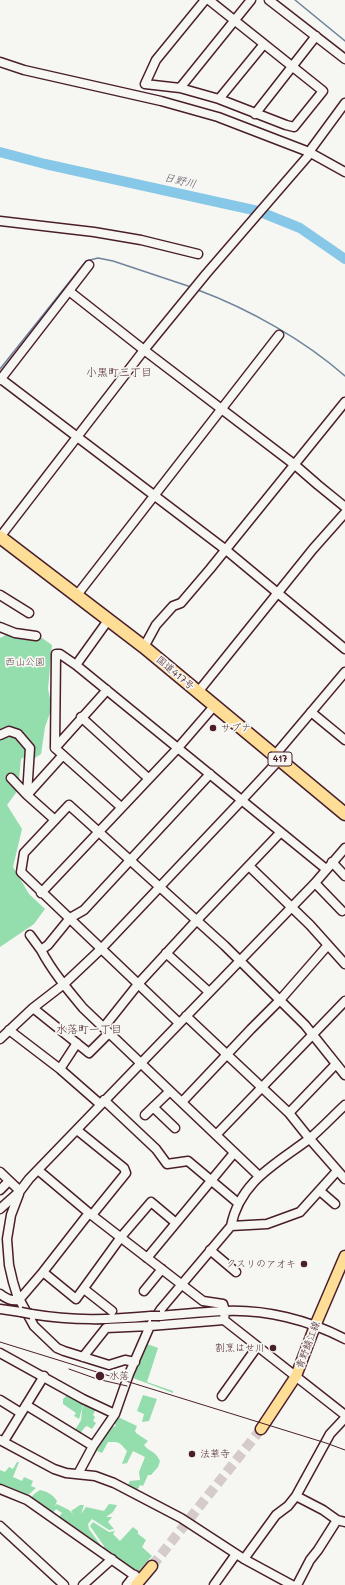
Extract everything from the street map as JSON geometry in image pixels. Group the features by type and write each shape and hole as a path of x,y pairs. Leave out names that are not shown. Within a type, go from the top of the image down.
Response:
{"highway":[{"name":"国道417号","path":"0,537 144,647 345,814"}],"main road":[{"name":"青野鯖江線","path":"261,1429 296,1376 315,1326 344,1261"},
{"path":"136,1579 152,1566"}],"street":[{"path":"205,0 156,60 145,84 180,88 219,99 255,114 294,127 323,91 209,0"},
{"path":"180,88 251,0"},
{"path":"270,0 345,59"},
{"path":"255,114 316,36"},
{"path":"219,99 264,44"},
{"path":"0,62 24,70 161,101 218,117 308,154 345,172"},
{"path":"0,537 144,350 206,274 308,154 345,103"},
{"path":"0,221 94,232 141,240 198,254"},
{"path":"90,265 1,379 226,550 277,594 345,649"},
{"path":"69,291 220,409 295,465 345,507"},
{"path":"77,596 220,409 279,335"},
{"path":"144,647 156,625 173,606 181,603 226,550 345,402"},
{"path":"198,692 313,549 345,513"},
{"path":"0,595 29,613"},
{"path":"76,665 109,619"},
{"path":"0,627 15,633 36,636"},
{"path":"121,807 55,748 56,654 60,654 76,665 177,749 210,774 280,833 326,869"},
{"path":"0,1039 33,1008 64,984 101,949 241,801 311,712 345,672"},
{"path":"55,748 81,717 107,690"},
{"path":"41,892 177,749 215,705"},
{"path":"311,712 345,740"},
{"path":"81,717 148,778"},
{"path":"0,735 9,731 18,734 30,748 27,795"},
{"path":"27,795 63,755"},
{"path":"41,950 48,945 70,918 84,910 210,774"},
{"path":"11,778 27,795 55,820"},
{"path":"179,1023 21,872 24,853 69,805 130,859 280,1000 305,1025 345,1075"},
{"path":"33,1008 89,1053 139,984 196,920 280,833"},
{"path":"0,1209 20,1191 102,1102 315,883 345,848"},
{"path":"332,862 345,876"},
{"path":"249,866 291,907 345,964"},
{"path":"315,883 342,911"},
{"path":"30,935 46,960 83,1008 259,1176"},
{"path":"182,1102 280,1000 328,945"},
{"path":"166,953 209,992"},
{"path":"216,1135 343,1007"},
{"path":"186,1016 289,1113 345,1179"},
{"path":"9,1030 102,1102 156,1149 167,1164 188,1162 238,1203"},
{"path":"60,1069 76,1043"},
{"path":"289,1113 336,1064"},
{"path":"145,1115 170,1091"},
{"path":"78,1474 93,1446 115,1414 150,1326 181,1285 231,1226 238,1203 242,1196 259,1176 309,1138 345,1105"},
{"path":"153,1107 174,1128"},
{"path":"0,1294 7,1299 14,1301 19,1300 126,1173 124,1168 77,1130"},
{"path":"147,1258 234,1153"},
{"path":"38,1170 91,1214 203,1302 223,1304 225,1311 224,1320"},
{"path":"231,1226 268,1224 300,1212 337,1171"},
{"path":"0,1172 20,1191"},
{"path":"0,1190 9,1181"},
{"path":"20,1191 11,1215 8,1240 9,1265 19,1300 34,1326 57,1348 64,1352 109,1365 125,1360 135,1362"},
{"path":"320,1191 335,1204"},
{"path":"43,1272 76,1299 122,1237 151,1202 176,1223"},
{"path":"210,1250 236,1272"},
{"path":"144,1291 162,1269"},
{"path":"84,1289 112,1311"},
{"path":"0,1309 64,1319 92,1320 225,1311 271,1314 315,1326 345,1339"},
{"path":"83,1357 106,1328 224,1320 296,1376 345,1417 330,1434 296,1496 288,1506 276,1515 244,1559"},
{"path":"222,1396 257,1347"},
{"path":"0,1353 44,1376 83,1399 115,1414"},
{"path":"44,1376 2,1441 42,1466 59,1471 95,1476 114,1483 181,1518 244,1559 292,1585"},
{"path":"0,1400 21,1413"},
{"path":"26,1405 93,1446"},
{"path":"0,1489 28,1499 112,1559 136,1579 127,1585"},
{"path":"296,1496 324,1510 341,1521 310,1560 297,1585"},
{"path":"0,1526 64,1585"},
{"path":"214,1585 236,1554"},
{"path":"83,1585 112,1559"}],"green space":[{"name":"西山公園","path":"6,635 42,638 52,645 48,689 52,707 45,727 41,754 35,758 26,756 21,759 18,790 7,805 22,829 13,867 29,894 45,909 34,924 0,947 0,638"},
{"path":"147,1344 158,1348 147,1382 173,1391 173,1393 133,1378"},
{"path":"69,1393 84,1402 79,1419 74,1416 76,1413 63,1404 63,1399"},
{"path":"143,1395 157,1399 149,1421 142,1422 144,1414 137,1411"},
{"path":"85,1402 97,1407 93,1415 95,1417 93,1421 96,1423 92,1429 87,1426 85,1427 79,1435 74,1432 81,1420"},
{"path":"118,1417 137,1426 135,1431 136,1433 148,1441 144,1445 156,1455 160,1461 158,1467 151,1475 148,1475 143,1486 140,1485 137,1491 128,1485 130,1481 140,1480 139,1472 145,1457 133,1451 127,1463 122,1464 127,1451 119,1443 115,1442 108,1442 102,1453 97,1451 94,1456 92,1455 112,1426 114,1427 116,1425 114,1423"},
{"path":"17,1462 19,1462 13,1477 22,1481 24,1477 33,1481 31,1486 36,1488 26,1497 0,1486 0,1470 5,1472 9,1467 13,1469"},
{"path":"40,1490 48,1493 57,1501 55,1506 57,1504 69,1510 74,1515 71,1511 80,1505 84,1505 81,1514 86,1507 104,1511 109,1504 117,1505 113,1512 106,1517 112,1517 108,1522 114,1529 109,1530 92,1519 88,1524 89,1529 102,1547 58,1518 62,1513 56,1509 52,1514 46,1508 30,1499"},
{"path":"93,1522 109,1532 115,1531 113,1534 120,1541 133,1527 138,1531 138,1534 146,1540 142,1547 152,1556 137,1573 104,1548 90,1526"}],"waterway":[{"path":"295,0 345,41"},
{"name":"日野川","path":"0,152 45,164 258,211 300,228 345,259"},
{"path":"0,369 86,261 98,258 113,261 191,287"},
{"path":"198,290 237,306 294,338 345,376"}],"tunnel":[{"path":"152,1566 261,1429"}],"tram line":[{"path":"0,1342 345,1450"},
{"path":"69,1369 97,1379 127,1386"}],"place":[{"name":"サプナ","path":"213,728"},
{"name":"クスリのアオキ","path":"304,1264"},
{"name":"割烹はせ川","path":"273,1348"},
{"name":"水落","path":"100,1376"},
{"name":"法華寺","path":"192,1454"}],"district":[{"name":"小黒町三丁目","path":"119,373"},
{"name":"水落町一丁目","path":"89,1030"}]}
